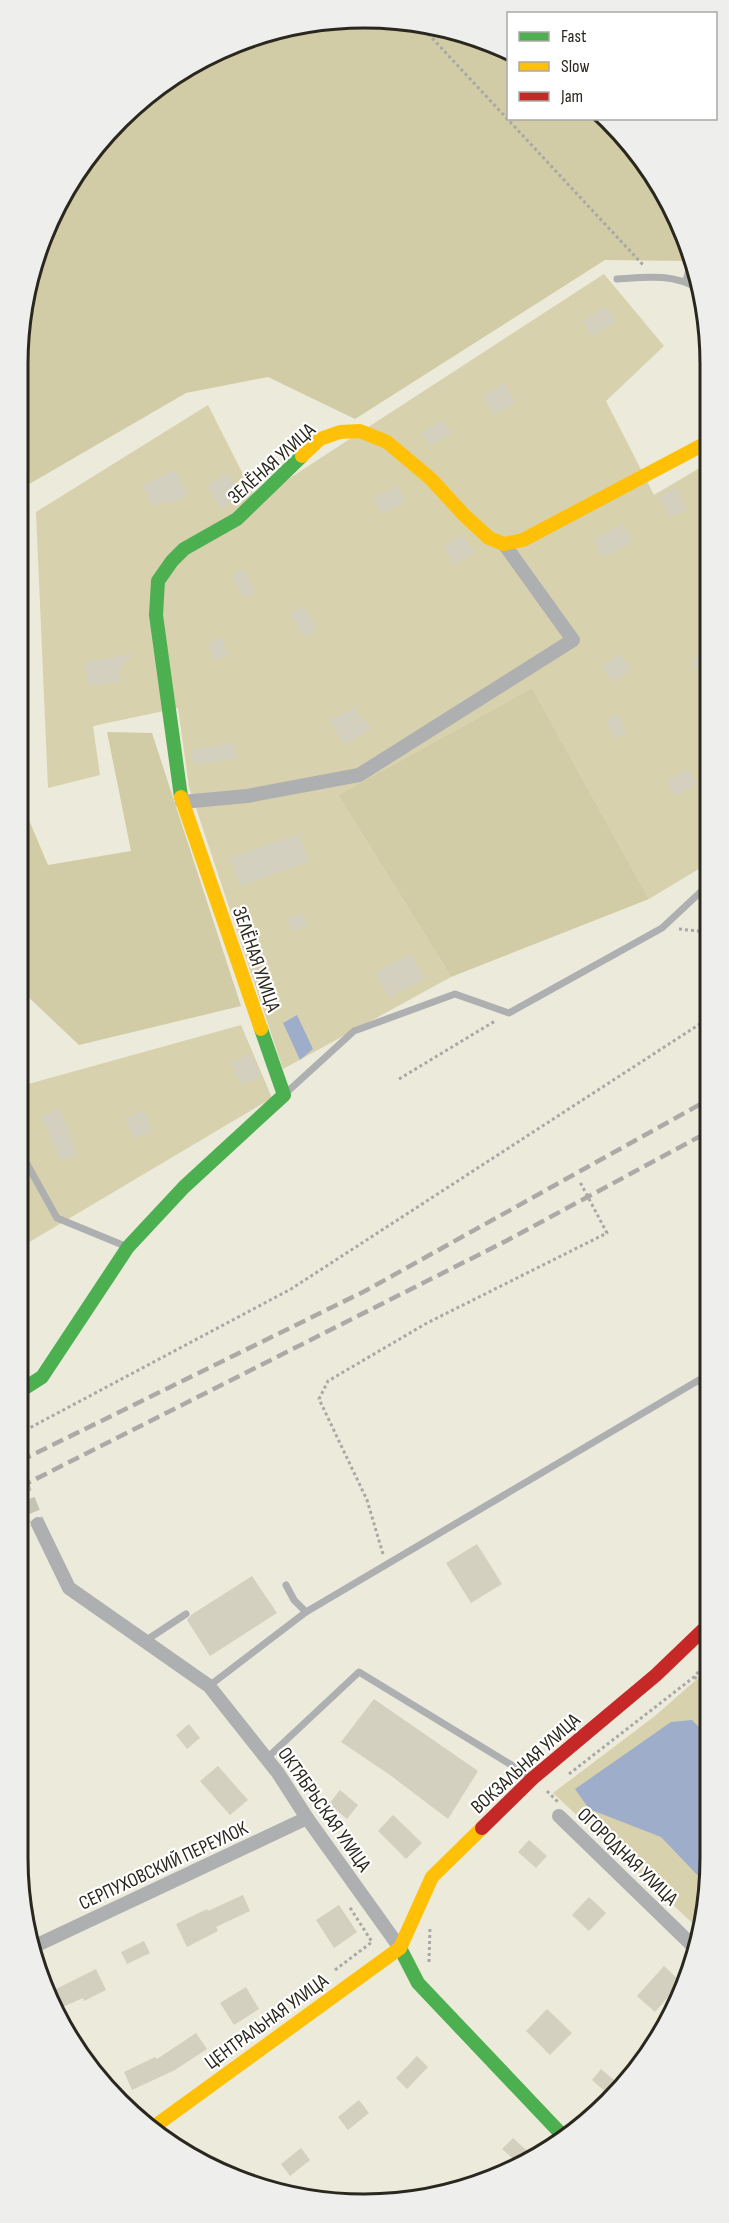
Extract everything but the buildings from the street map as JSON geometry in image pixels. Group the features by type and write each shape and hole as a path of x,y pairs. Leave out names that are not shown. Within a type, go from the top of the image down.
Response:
{"street":[{"name":"ЗЕЛЁНАЯ УЛИЦА","path":"182,802 247,796 358,775 573,640 504,543 489,538 431,479 387,442 360,431 340,432 320,440 237,519 183,549 158,581 156,615 182,802 284,1095"},
{"path":"504,543 523,540 700,446"},
{"path":"28,1385 42,1377 128,1247 184,1186 284,1095"},
{"name":"ОКТЯБРЬСКАЯ УЛИЦА","path":"38,1524 69,1588 209,1686 278,1773 306,1818 400,1948 418,1983 559,2132"},
{"name":"ВОКЗАЛЬНАЯ УЛИЦА","path":"400,1948 432,1877 533,1778 656,1676 700,1633"},
{"name":"ОГОРОДНАЯ УЛИЦА","path":"561,1811 690,1942"},
{"name":"СЕРПУХОВСКИЙ ПЕРЕУЛОК","path":"40,1944 306,1818"},
{"name":"ЦЕНТРАЛЬНАЯ УЛИЦА","path":"158,2124 400,1948"}],"lane":[{"path":"686,281 688,274"},
{"path":"616,279 653,276 690,284"},
{"path":"284,1095 354,1031 455,994 509,1013 662,928 700,893"},
{"path":"28,1166 57,1218 128,1247"},
{"path":"209,1686 306,1612 699,1380 700,1382"},
{"path":"286,1585 294,1600 306,1612"},
{"path":"145,1641 186,1614"},
{"path":"266,1758 359,1672 533,1778"}],"path":[{"path":"429,35 507,119"},
{"path":"508,120 653,276"},
{"path":"662,928 700,931"},
{"path":"399,1079 509,1013"},
{"path":"28,1429 291,1290 700,1024"},
{"path":"386,1565 367,1500 319,1399 328,1381 427,1323 607,1233 580,1182"},
{"path":"565,1777 694,1677 700,1670"},
{"path":"694,1677 700,1680"},
{"path":"547,1791 561,1811"},
{"path":"335,1970 372,1942 347,1903"},
{"path":"429,1969 430,1925"}],"shaded area":[{"path":"386,29 451,40 473,46 507,60 507,120 595,120 617,143 644,178 666,216 684,261 605,260 355,419 268,377 186,393 28,485 28,364 31,321 46,256 74,196 112,143 160,98 216,63 256,46 278,40 321,31"},
{"path":"604,274 664,346 606,401 654,495 700,468 700,868 649,899 532,688 338,795 451,977 283,1069 189,787 178,708 93,726 100,775 48,788 36,512 208,405 256,500"},
{"path":"532,688 649,899 451,977 338,795"},
{"path":"107,732 152,733 241,1006 79,1045 28,997 28,818 48,865 131,851"},
{"path":"241,1025 272,1098 28,1243 28,1084"},
{"path":"700,1676 700,1880 694,1924 553,1793 655,1716"}],"water":[{"path":"297,1015 313,1049 300,1060 283,1023"},
{"path":"692,1720 700,1728 700,1878 661,1837 589,1809 575,1789 671,1722"}],"tunnel":[{"path":"28,1500 38,1524"}],"railway":[{"path":"28,1457 365,1291 700,1104"},
{"path":"28,1483 506,1241 700,1136"}],"traffic: fast":[{"path":"181,797 156,615 158,581 184,549 237,519 302,456"},
{"path":"28,1386 42,1377 128,1247 184,1187 284,1095 261,1029"},
{"path":"400,1948 418,1983 559,2132"}],"traffic: slow":[{"path":"302,456 320,439 340,432 360,431 387,442 431,479 489,538 504,544 523,540 700,446"},
{"path":"181,797 261,1029"},
{"path":"158,2124 400,1948 432,1877 482,1828"}],"traffic: jam":[{"path":"482,1828 533,1778 656,1675 700,1633"}]}
